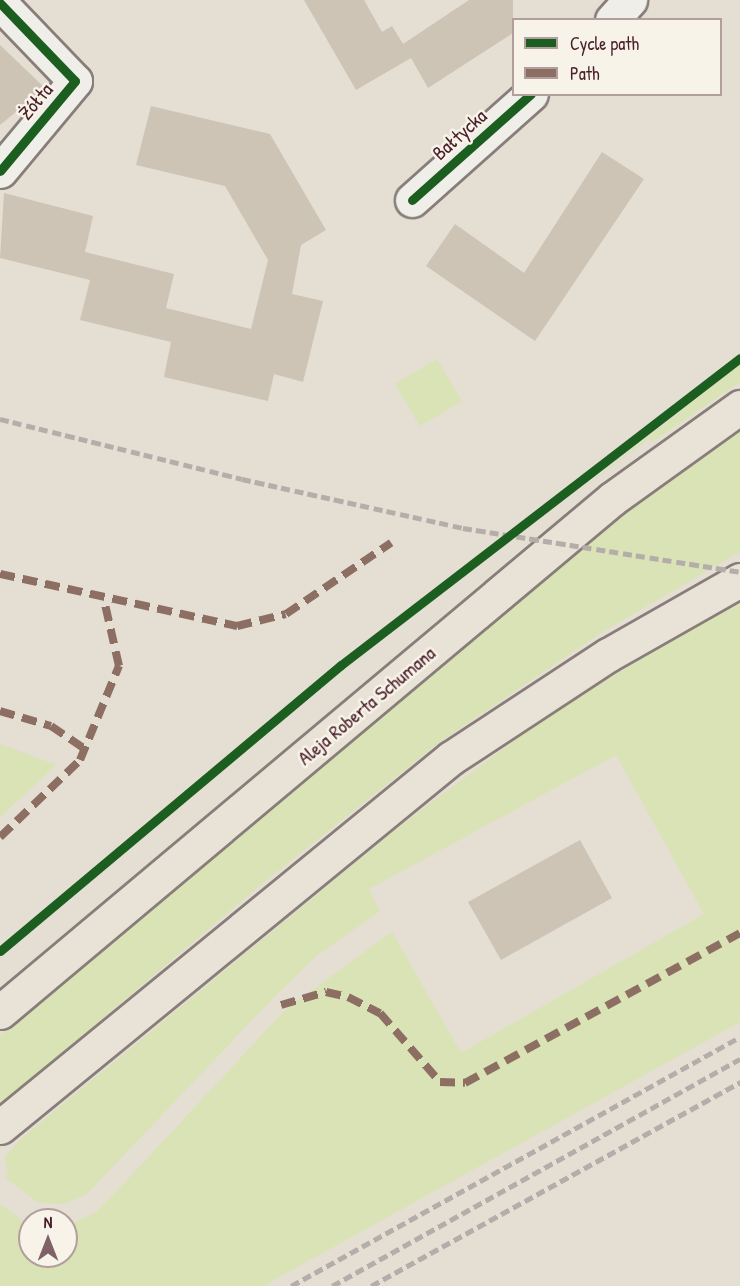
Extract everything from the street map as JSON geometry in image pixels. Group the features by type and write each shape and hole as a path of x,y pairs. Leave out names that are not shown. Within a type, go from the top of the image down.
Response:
{"main road":[{"name":"Aleja Roberta Schumana","path":"0,1012 612,499 740,407"},
{"path":"0,1127 451,758 608,655 740,580"}],"street":[{"path":"614,18 630,0"},
{"name":"Żółta","path":"0,3 75,81 0,171"},
{"name":"Bałtycka","path":"412,200 529,96"}],"green space":[{"path":"437,359 462,401 420,426 395,384"},
{"path":"740,364 740,382 652,442 649,439 580,491"},
{"path":"740,431 740,552 604,631 441,741 263,883 0,1105 0,1035 623,515"},
{"path":"740,599 740,1022 263,1286 0,1286 0,1204 18,1217 18,1268 78,1268 78,1221 97,1211 115,1193 285,1010 392,932 461,1053 704,914 616,755 369,889 380,911 318,955 276,995 87,1194 64,1204 39,1203 4,1177 8,1174 5,1157 22,1138 400,826 549,715"},
{"path":"0,744 56,765 0,817"}],"building":[{"path":"304,0 364,0 382,32 392,26 403,44 469,0 513,0 512,34 428,88 411,58 356,90"},
{"path":"0,45 45,88 0,125"},
{"path":"151,106 270,134 326,230 301,245 292,294 323,301 303,382 274,374 268,401 164,377 171,342 80,320 90,280 0,258 4,193 93,216 85,252 174,274 166,308 251,329 268,260 225,186 136,165"},
{"path":"602,152 644,179 535,341 426,266 455,224 524,273"},
{"path":"580,840 612,898 501,960 468,902"}],"railway":[{"path":"0,419 242,479 463,528 740,572"},
{"path":"291,1286 740,1037"},
{"path":"332,1286 740,1059"},
{"path":"371,1286 740,1082"}],"marked path":[{"path":"0,574 237,626 286,614 391,543"},
{"path":"0,837 80,760 119,666 104,600"},
{"path":"0,711 51,726 85,749"},
{"path":"281,1005 326,992 348,997 380,1013 440,1082 465,1083 740,933"}],"cycle path":[{"path":"0,3 75,81 0,171"},
{"path":"412,200 529,96"},
{"path":"0,951 341,665 740,358"}]}
